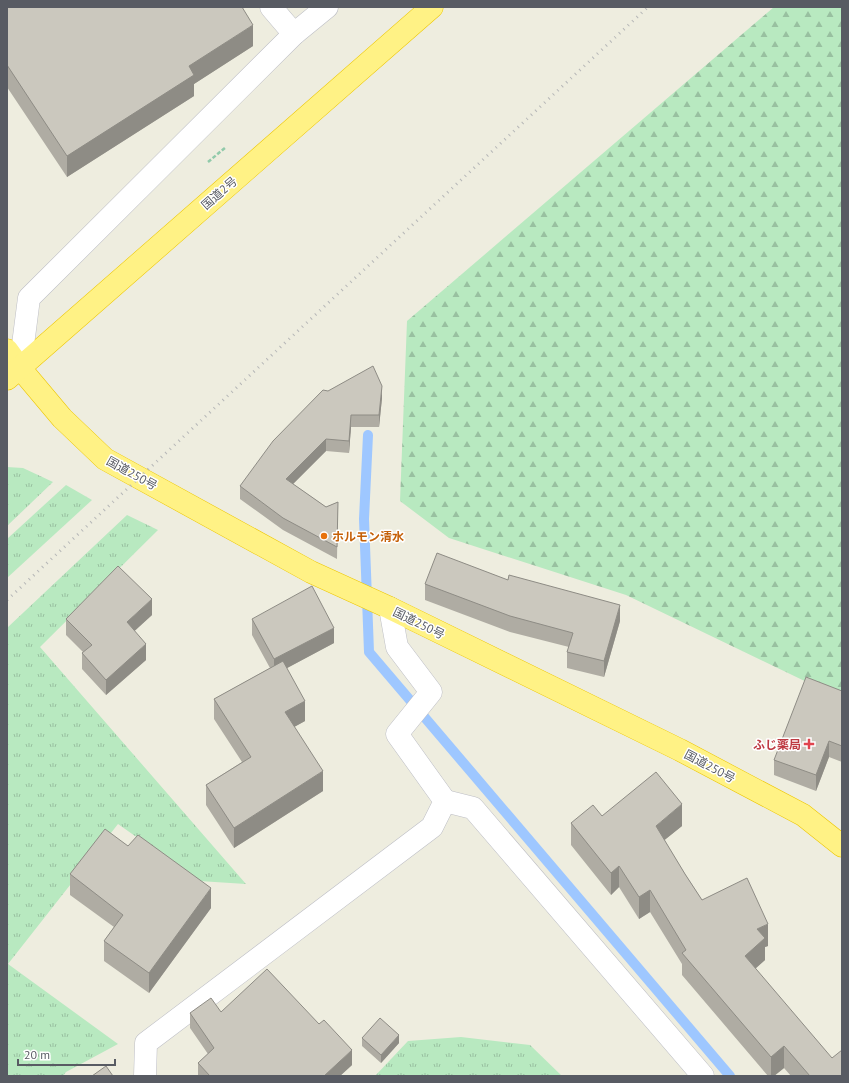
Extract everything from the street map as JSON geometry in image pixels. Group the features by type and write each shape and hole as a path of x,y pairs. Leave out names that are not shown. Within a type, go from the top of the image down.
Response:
{"highway":[{"name":"国道2号","path":"11,372 432,7"},
{"name":"国道250号","path":"7,350 11,372 105,459 311,572 390,608 680,750 797,811 842,846"}],"street":[{"path":"271,7 294,34"},
{"path":"11,372 29,298 294,34 327,7"},
{"path":"390,608 397,648 431,692 396,734 445,801 474,808 703,1076"},
{"path":"145,1076 146,1043 432,827 445,801"}],"path":[{"path":"207,163 231,143"}],"green space":[{"path":"774,7 842,7 842,699 626,595 449,538 400,501 407,321"},
{"path":"7,467 23,468 53,482 7,526"},
{"path":"66,485 92,500 7,578 7,539"},
{"path":"127,515 158,530 40,647 246,884 199,881 118,824 8,964 118,1044 66,1072 63,1076 7,1076 7,628"},
{"path":"461,1037 530,1045 562,1076 375,1076 408,1041"}],"building":[{"path":"7,7 242,7 253,25 189,66 194,75 67,156 7,65"},
{"path":"373,366 382,386 379,415 351,415 349,441 326,439 286,479 326,507 338,502 337,547 283,518 240,486 273,441 323,390 328,391"},
{"path":"437,553 508,580 509,575 620,605 604,661 567,652 573,633 510,616 425,584"},
{"path":"118,566 152,599 127,622 146,644 106,680 82,653 92,645 66,619"},
{"path":"312,586 334,628 274,659 252,619"},
{"path":"283,661 305,701 285,712 323,771 234,828 206,785 251,757 214,699"},
{"path":"806,677 842,691 842,746 829,741 816,775 774,760"},
{"path":"656,772 682,804 656,826 685,874 702,900 747,878 768,924 757,929 765,938 745,956 832,1058 842,1050 842,1076 810,1076 784,1046 771,1057 682,953 686,950 650,890 639,897 619,866 611,873 571,823 593,805 602,816"},
{"path":"105,829 128,846 138,835 211,888 149,973 104,941 123,915 70,874"},
{"path":"267,969 319,1024 324,1020 352,1050 324,1076 210,1076 198,1063 214,1048 190,1013 211,998 221,1012"},
{"path":"380,1018 399,1035 381,1055 362,1038"},
{"path":"106,1066 113,1076 92,1076"}],"waterway":[{"path":"368,435 364,519 369,652 730,1076"}],"railway":[{"path":"7,600 648,7"}],"place":[{"name":"ホルモン清水","path":"324,536"},
{"name":"ふじ薬局","path":"809,744"}]}
